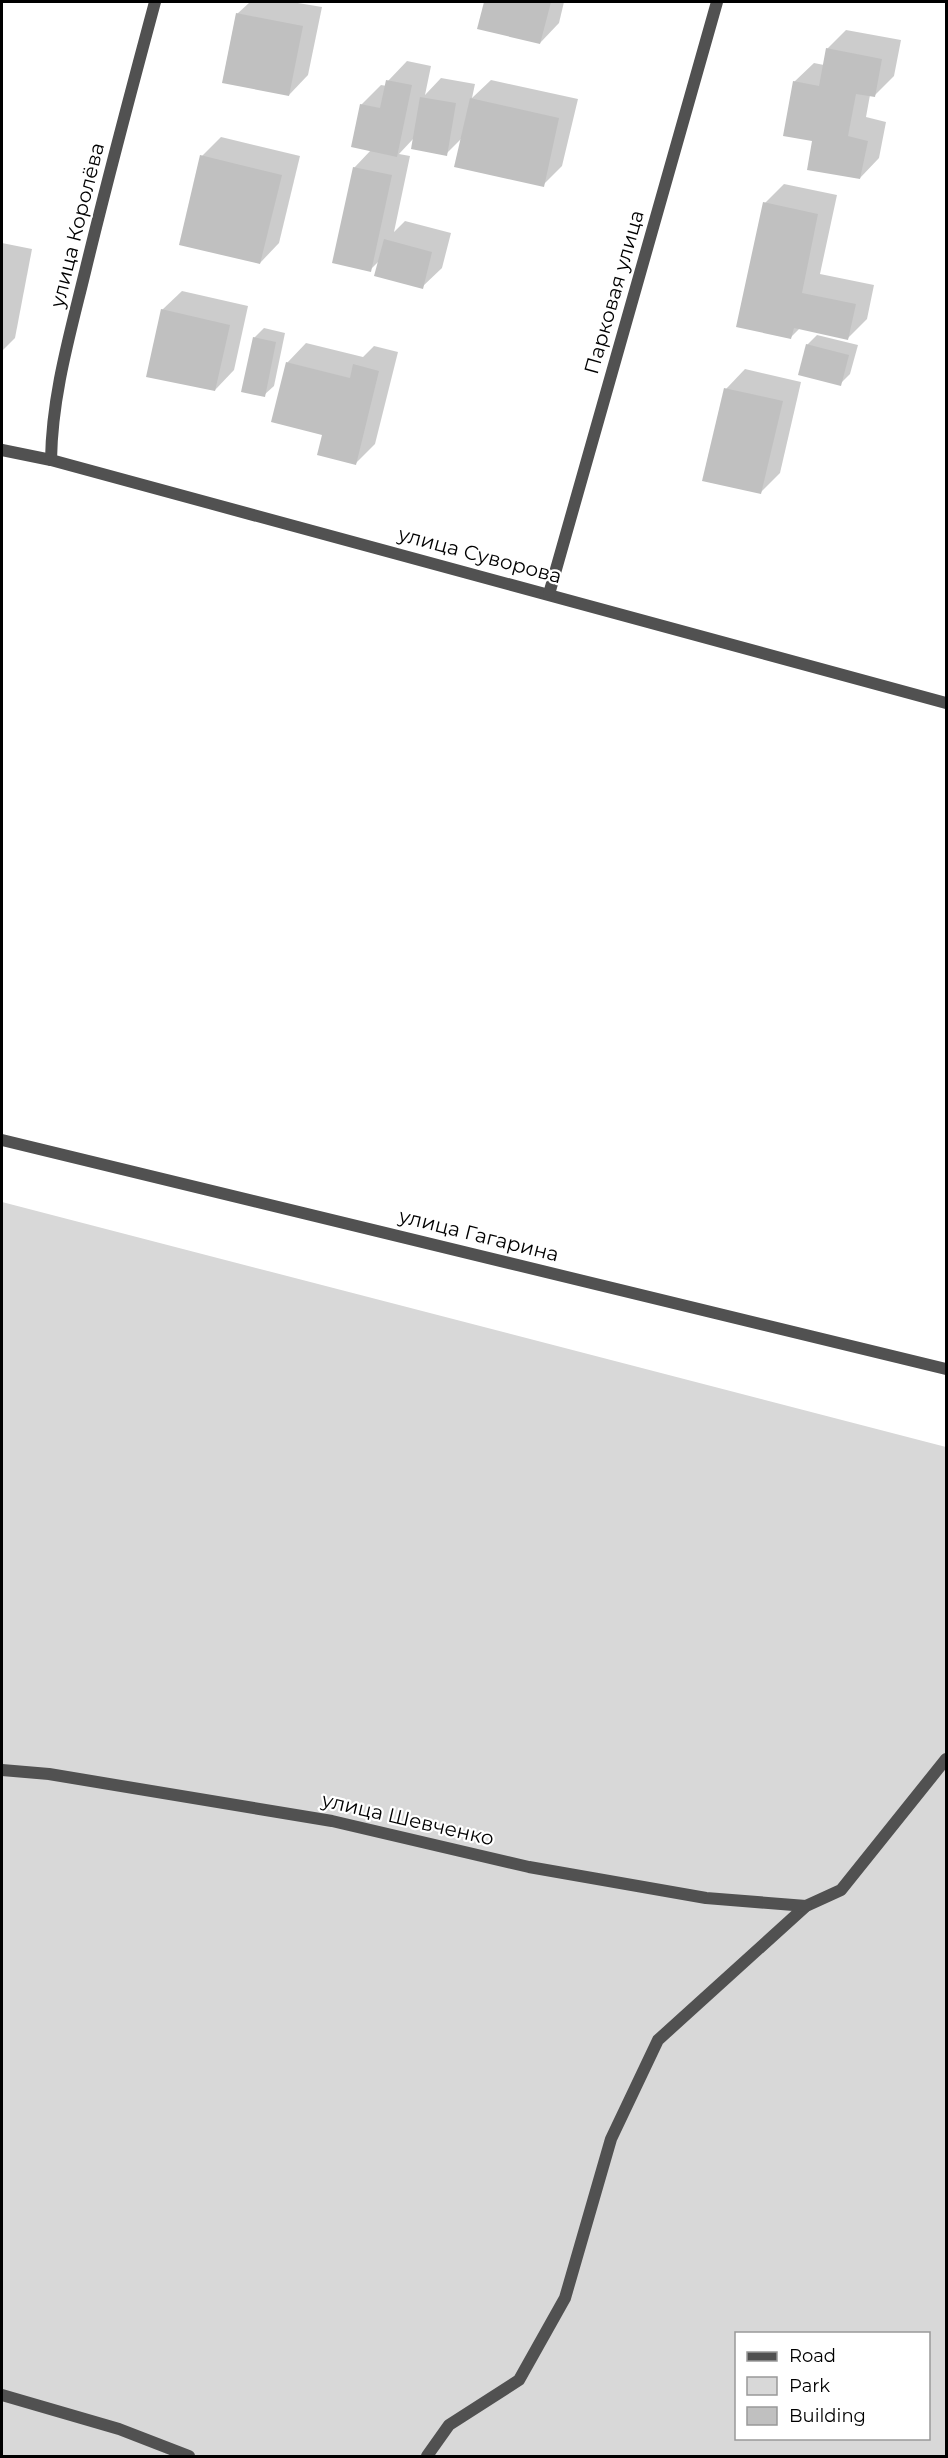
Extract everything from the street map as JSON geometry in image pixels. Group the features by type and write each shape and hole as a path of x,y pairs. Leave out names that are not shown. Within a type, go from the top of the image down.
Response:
{"street":[{"name":"улица Королёва","path":"51,460 52,424 61,368 107,180 155,2"},
{"name":"Парковая улица","path":"549,594 717,2"},
{"name":"улица Суворова","path":"2,450 51,460 946,703"},
{"name":"улица Гагарина","path":"2,1140 946,1369"},
{"path":"427,2457 449,2425 519,2380 565,2298 611,2139 657,2040 806,1906 841,1890 946,1759"},
{"name":"улица Шевченко","path":"2,1770 49,1774 332,1821 529,1867 706,1898 806,1906"},
{"path":"2,2395 119,2429 189,2457"}],"green space":[{"path":"2,1202 946,1447 946,2456 2,2456"}],"building":[{"path":"484,2 551,2 540,44 477,29"},
{"path":"236,13 303,26 289,96 222,83"},
{"path":"826,48 882,59 875,97 856,94 848,136 868,141 860,179 807,170 812,141 783,136 793,81 819,86"},
{"path":"386,80 412,85 397,157 351,147 360,104 380,108"},
{"path":"420,97 456,103 447,156 411,149"},
{"path":"470,98 559,118 544,187 454,167"},
{"path":"200,155 282,175 260,264 179,245"},
{"path":"353,167 392,175 371,272 332,263"},
{"path":"763,202 818,214 802,293 856,304 848,340 794,328 791,339 736,327"},
{"path":"384,239 432,252 423,289 374,276"},
{"path":"161,309 230,325 215,391 146,377"},
{"path":"253,337 276,342 265,397 241,392"},
{"path":"806,344 849,355 841,386 798,375"},
{"path":"286,362 350,378 353,364 379,371 356,465 317,455 322,435 271,422"},
{"path":"724,388 783,401 761,494 702,481"}]}
